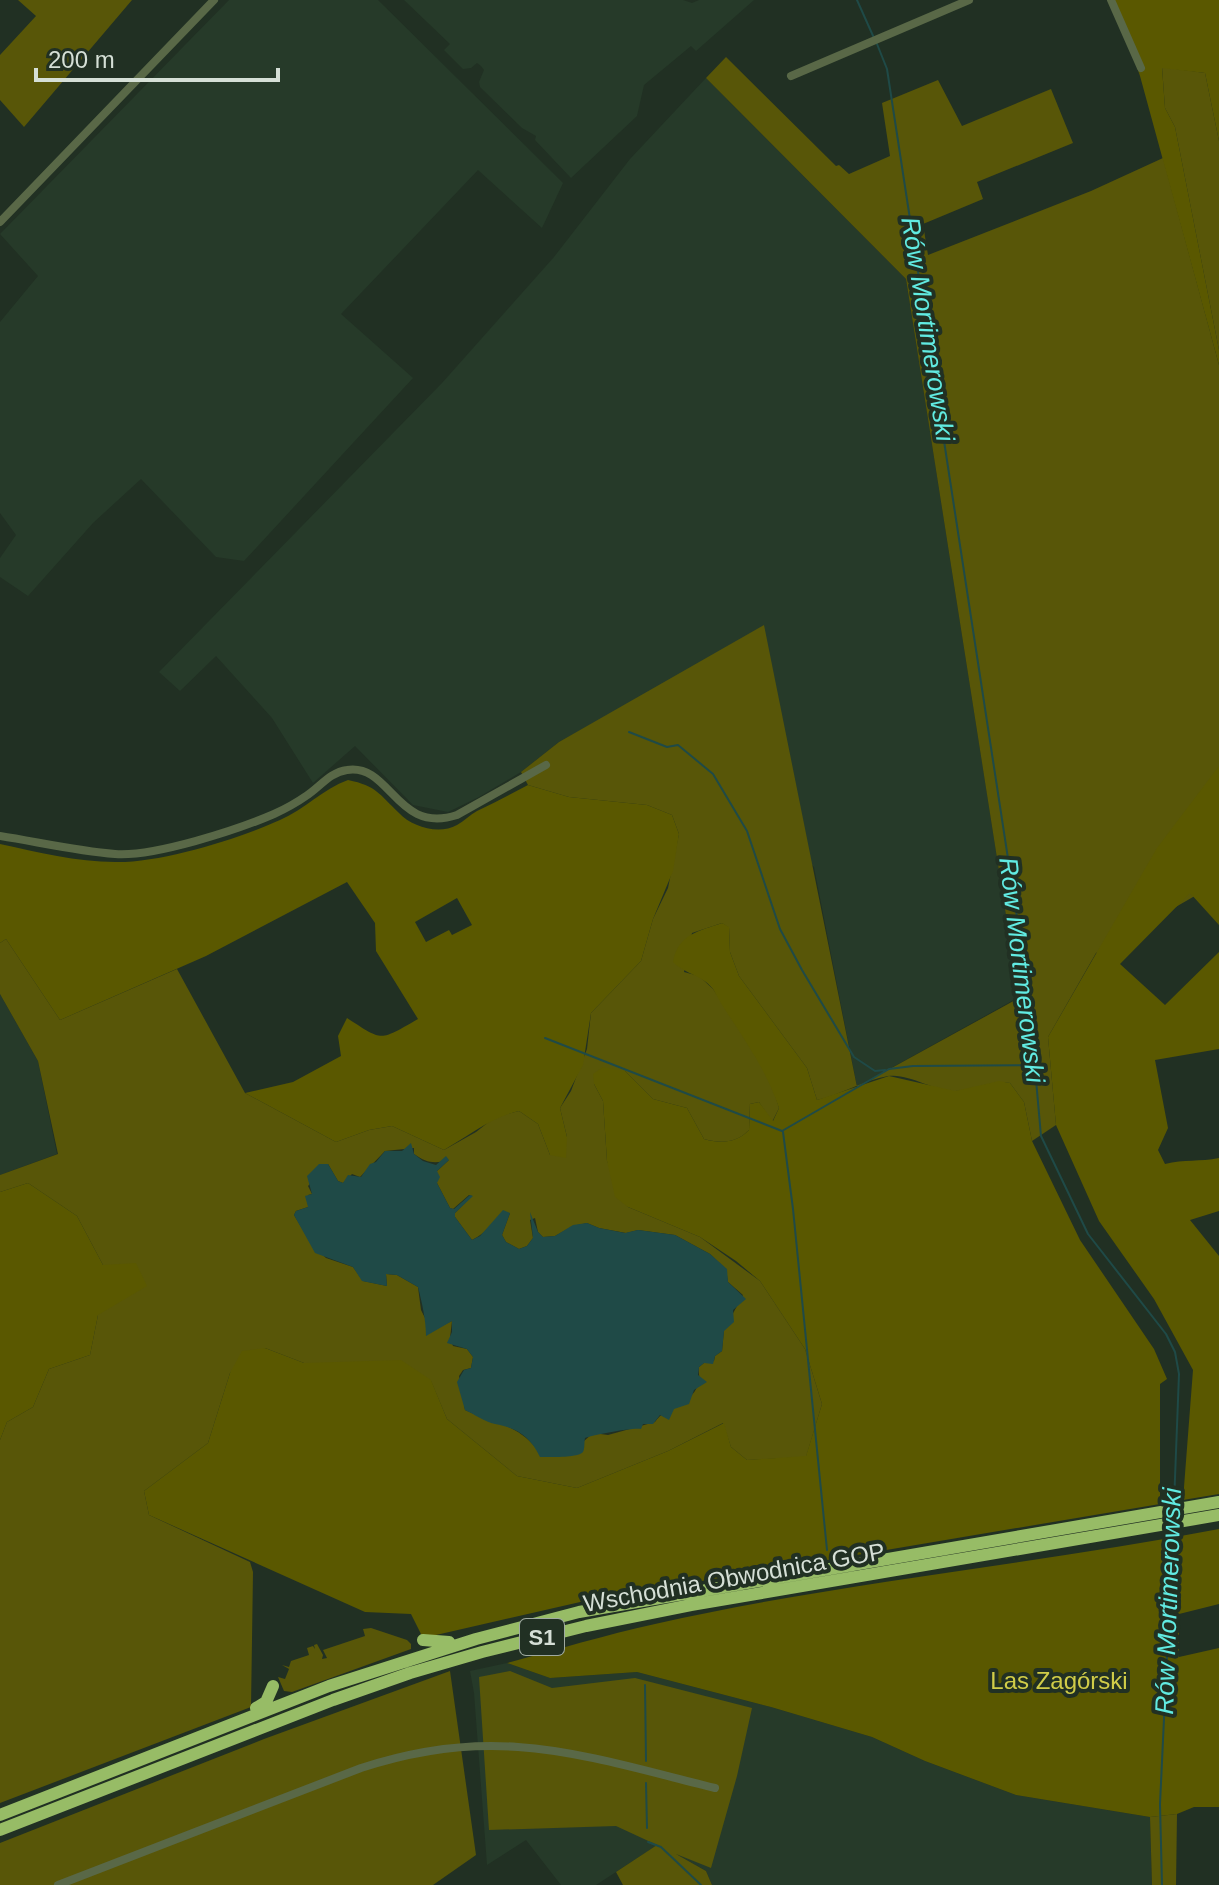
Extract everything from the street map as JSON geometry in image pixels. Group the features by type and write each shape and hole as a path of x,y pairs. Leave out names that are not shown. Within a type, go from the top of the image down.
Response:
{"highway":[{"name":"Wschodnia Obwodnica GOP","path":"0,1830 333,1700 482,1652 586,1626 1106,1527 1219,1502"},
{"name":"Wschodnia Obwodnica GOP","path":"0,1815 232,1722 387,1666 476,1639 594,1610 1106,1527 1219,1515"},
{"path":"423,1640 440,1643 476,1639"},
{"path":"232,1722 266,1702 273,1686"}],"street":[{"path":"0,222 214,0"},
{"path":"791,76 969,0"},
{"path":"1111,0 1141,68"},
{"path":"0,836 117,855 146,853 261,819 308,795 342,770 357,768 369,773 409,810 421,817 443,819 457,815 546,765"},
{"path":"58,1885 361,1768 402,1756 516,1747 553,1752 715,1788"}],"shaded area":[{"path":"18,0 132,0 24,127 0,100 0,55 36,16"},
{"path":"229,0 378,0 563,183 542,228 478,170 341,314 413,378 244,561 216,557 141,479 93,523 28,596 0,577 0,558 16,535 0,513 0,322 38,276 0,234"},
{"path":"404,0 683,0 692,3 699,0 754,0 696,51 691,46 644,85 637,116 571,178 535,140 536,136 522,128 480,87 484,70 481,66 477,63 463,69 444,50 450,44"},
{"path":"726,57 836,166 839,165 849,174 890,156 882,103 938,80 962,126 1051,89 1073,143 977,182 983,199 923,224 928,255 1091,191 1163,158 1219,365 1219,882 1096,953 1048,1037 1056,1125 1032,1141 1024,1102 1010,1083 955,1091 896,1076 865,1083 1019,998 906,279 706,78"},
{"path":"1162,67 1205,73 1219,141 1219,350 1175,127 1165,108"},
{"path":"706,78 906,279 1019,997 857,1087 814,867 641,697 559,742 521,772 448,812 413,805 355,746 313,783 272,718 216,656 180,691 159,672 442,383 554,257 630,159"},
{"path":"764,625 857,1086 817,1100 807,1068 739,976 730,952 729,928 722,923 692,933 684,972 699,976 713,989 749,1043 772,1085 779,1108 772,1122 759,1102 750,1104 749,1130 734,1140 711,1141 704,1139 687,1108 653,1099 625,1071 594,1084 603,1101 607,1161 628,1207 700,1237 760,1281 805,1349 822,1404 806,1457 747,1460 731,1447 723,1423 668,1451 577,1488 517,1476 447,1419 431,1381 334,1363 304,1363 265,1348 230,1373 208,1443 144,1491 149,1515 250,1562 253,1572 251,1707 0,1803 0,1440 7,1422 33,1407 49,1369 90,1355 103,1265 77,1216 28,1183 0,1192 0,1175 58,1154 38,1061 0,994 0,943 6,939 60,1020 177,969 245,1093 336,1142 369,1130 392,1126 444,1150 495,1117 519,1111 538,1124 550,1155 567,1137 560,1108 571,1091 587,1049 591,1013 641,961 653,919 668,888 679,834 672,815 647,805 569,797 528,785 521,772 559,742","holes":["414,1148 414,1154 431,1162 449,1160 437,1171 437,1183 450,1208 472,1196 455,1213 472,1240 510,1213 502,1235 506,1242 519,1249 527,1246 533,1238 530,1220 535,1218 538,1232 543,1237 555,1236 573,1226 587,1223 626,1233 638,1230 675,1235 710,1254 726,1269 728,1282 743,1295 724,1330 722,1351 714,1361 699,1367 697,1388 692,1394 655,1422 608,1435 593,1433 583,1442 535,1447 511,1428 465,1410 459,1376 463,1370 471,1368 473,1357 467,1349 453,1346 450,1338 452,1321 441,1326 426,1320 421,1310 418,1287 397,1275 386,1274 387,1286 363,1281 353,1267 326,1258 312,1245 294,1215 296,1211 308,1207 308,1195 312,1194 308,1186 328,1164 338,1181 343,1183 352,1174 360,1177 385,1151"]},
{"path":"0,994 38,1061 57,1154 0,1175"},
{"path":"371,1628 407,1640 411,1649 292,1692 284,1691 278,1677 285,1679 289,1669 282,1665 289,1667 291,1661 309,1655 307,1648 313,1646 315,1649 314,1645 317,1644 322,1659 327,1658 323,1650 365,1636 363,1629"},
{"path":"507,1663 550,1678 637,1672 872,1737 925,1761 1016,1795 1150,1817 1152,1885 712,1885 706,1871 659,1844 596,1885 561,1885 526,1840 487,1865 470,1671"},
{"path":"450,1671 476,1855 433,1885 0,1885 0,1843 264,1739"},
{"path":"510,1671 552,1688 635,1678 752,1708 711,1868 676,1854 706,1871 712,1885 623,1885 616,1872 657,1845 616,1826 489,1830 479,1677"},
{"path":"1177,1814 1176,1885 1152,1885 1150,1817"}],"green space":[{"path":"1114,0 1219,0 1219,141 1205,73 1162,68 1165,108 1175,127 1219,350 1219,365 1140,76"},
{"path":"1219,766 1219,925 1190,893 1120,964 1165,1005 1219,952 1219,1049 1155,1060 1168,1128 1158,1150 1165,1164 1219,1158 1219,1211 1190,1220 1219,1256 1219,1494 1183,1500 1193,1370 1154,1299 1099,1221 1056,1125 1048,1037 1157,848"},
{"path":"348,780 365,785 377,792 404,818 434,829 457,825 528,785 569,797 647,805 672,815 679,834 673,871 653,919 641,961 591,1013 583,1065 560,1108 567,1137 566,1158 550,1155 538,1124 519,1111 489,1122 444,1150 392,1126 369,1130 336,1142 245,1093 293,1082 341,1056 338,1036 347,1018 382,1036 418,1019 376,951 375,923 347,882 206,956 60,1020 6,939 0,943 0,844 86,860 115,862 154,859 221,842 263,827","holes":["457,898 472,925 452,935 449,930 426,942 415,922"]},
{"path":"722,923 729,927 730,952 739,976 807,1068 817,1100 889,1076 955,1091 999,1081 1010,1083 1024,1102 1032,1141 1080,1240 1154,1349 1167,1379 1160,1384 1160,1504 589,1600 423,1638 411,1614 365,1612 149,1515 144,1491 208,1443 230,1373 242,1351 265,1348 304,1363 401,1360 431,1380 447,1419 517,1476 577,1488 668,1451 724,1423 731,1447 747,1460 806,1456 822,1404 805,1349 760,1281 736,1261 700,1237 628,1207 615,1197 607,1161 603,1101 594,1084 593,1074 603,1067 625,1071 653,1099 687,1108 704,1139 710,1141 734,1140 749,1130 750,1104 759,1102 773,1121 779,1108 768,1080 713,989 673,962 685,939"},
{"path":"28,1183 77,1216 103,1265 136,1263 147,1286 98,1315 90,1355 49,1369 33,1407 7,1422 0,1440 0,1192"},
{"name":"Las Zagórski","path":"1219,1529 1219,1604 1179,1614 1179,1657 1219,1648 1219,1807 1194,1807 1177,1814 1150,1817 1016,1795 925,1761 872,1737 637,1672 550,1678 507,1663 636,1628 725,1609"}],"water":[{"path":"411,1143 414,1154 423,1161 436,1165 446,1156 449,1160 437,1171 440,1177 437,1183 450,1208 454,1209 470,1195 473,1196 455,1213 472,1240 480,1236 503,1210 510,1213 502,1235 506,1242 519,1249 527,1246 533,1238 530,1212 543,1237 555,1236 573,1225 587,1223 625,1233 638,1230 675,1235 710,1254 727,1269 728,1282 746,1299 733,1310 734,1322 724,1331 722,1351 715,1356 713,1364 704,1363 699,1367 698,1375 707,1382 694,1390 689,1404 674,1409 669,1420 660,1415 653,1424 643,1424 641,1429 585,1438 584,1450 580,1454 556,1457 540,1457 522,1434 487,1422 465,1410 457,1382 464,1370 471,1368 473,1357 467,1349 447,1343 452,1332 452,1321 426,1336 418,1287 397,1275 386,1274 387,1286 362,1281 353,1267 315,1253 294,1215 296,1211 308,1207 305,1196 312,1194 307,1176 319,1164 328,1164 338,1181 343,1183 348,1175 361,1177 385,1151 402,1151"}],"waterway":[{"path":"857,0 874,38"},
{"name":"Rów Mortimerowski","path":"877,44 887,69 1028,989 1041,1136 1088,1234 1166,1334 1175,1352 1179,1374 1174,1504"},
{"path":"629,732 667,747 678,745 713,774 747,831 780,929 802,970 854,1057 875,1071 885,1070"},
{"path":"545,1038 782,1131 889,1069 1034,1065"},
{"path":"783,1132 827,1550"},
{"name":"Rów Mortimerowski","path":"1162,1885 1160,1804 1173,1527"},
{"path":"645,1685 646,1761"},
{"path":"646,1783 647,1828"},
{"path":"648,1842 661,1847 701,1885"}]}
